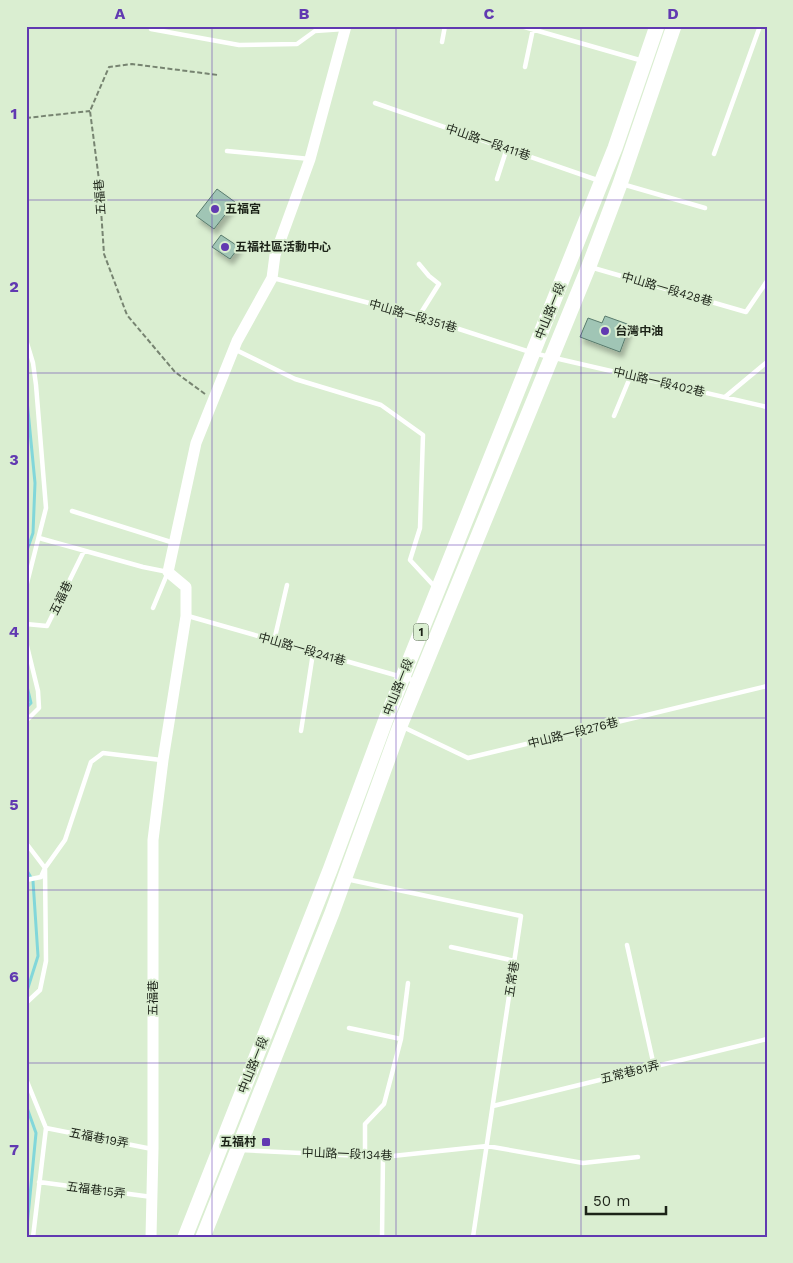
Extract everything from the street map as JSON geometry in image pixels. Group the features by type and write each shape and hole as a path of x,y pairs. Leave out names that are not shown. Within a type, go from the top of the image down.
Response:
{"main road":[{"name":"中山路一段","path":"185,1237 330,870 402,677 602,181 657,26"},
{"name":"中山路一段","path":"203,1237 345,879 400,726 589,266 620,184 674,26"}],"street":[{"path":"168,572 196,443 234,348 272,278 275,255 310,159 346,28"},
{"name":"五福巷","path":"151,1237 153,1149 153,840 162,760 186,616 186,587 168,572"}],"lane":[{"path":"442,42 444,26"},
{"path":"521,26 645,61 662,64"},
{"path":"714,154 760,26"},
{"path":"151,29 238,45 297,44 315,31 346,28"},
{"path":"525,67 533,29"},
{"name":"中山路一段411巷","path":"375,103 602,181"},
{"path":"497,179 507,148"},
{"path":"227,151 310,159"},
{"path":"620,184 705,208"},
{"path":"418,316 439,284 419,264"},
{"name":"中山路一段428巷","path":"589,266 746,312 767,281"},
{"name":"中山路一段351巷","path":"272,278 418,316 533,353 552,357"},
{"path":"26,340 33,363 36,385 46,508 26,588"},
{"path":"234,348 295,378 380,406 423,435 420,528 410,560 438,590"},
{"name":"中山路一段402巷","path":"552,357 767,407"},
{"path":"725,397 766,362"},
{"path":"614,416 632,375"},
{"path":"72,511 175,543"},
{"path":"39,538 143,567 168,572 153,608"},
{"name":"五福巷","path":"26,624 47,626 84,551"},
{"path":"274,641 287,586"},
{"name":"中山路一段241巷","path":"186,616 419,682"},
{"path":"26,642 38,691 39,708 26,721"},
{"path":"301,731 313,653"},
{"name":"中山路一段276巷","path":"386,719 468,758 767,686"},
{"path":"26,880 41,877 44,868 65,840 91,762 103,753 162,760"},
{"path":"26,843 44,868 46,961 40,990 26,1003"},
{"name":"五常巷","path":"330,870 345,879 521,916 474,1237"},
{"path":"627,945 654,1066"},
{"path":"451,947 515,961"},
{"path":"365,1156 365,1124 384,1104 401,1039 408,983"},
{"path":"349,1028 401,1039"},
{"name":"五常巷81弄","path":"493,1106 767,1039"},
{"path":"26,1078 46,1128 33,1237"},
{"name":"五福巷19弄","path":"46,1128 153,1149"},
{"name":"中山路一段134巷","path":"237,1150 383,1157 487,1146 583,1163 638,1157"},
{"path":"382,1237 383,1157"},
{"name":"五福巷15弄","path":"39,1182 152,1197"}],"path":[{"path":"26,118 90,111 109,67 132,64 218,75"},
{"name":"五福巷","path":"90,111 99,180 104,254 127,315 175,372 213,400"}],"building":[{"name":"五福宮","path":"217,189 235,202 214,229 196,216"},
{"name":"五福社區活動中心","path":"221,235 239,247 230,259 212,247"},
{"name":"台灣中油","path":"605,316 630,325 620,352 580,337 588,318 602,323"}],"waterway":[{"path":"26,390 35,483 33,533 26,553"},
{"path":"26,682 31,703 26,708"},
{"path":"26,869 33,881 38,956 26,994"},
{"path":"26,1105 36,1133 26,1237"}],"place":[{"name":"五福宮","path":"215,209"},
{"name":"五福社區活動中心","path":"225,247"},
{"name":"台灣中油","path":"605,331"},
{"name":"五福村","path":"266,1142"}]}
